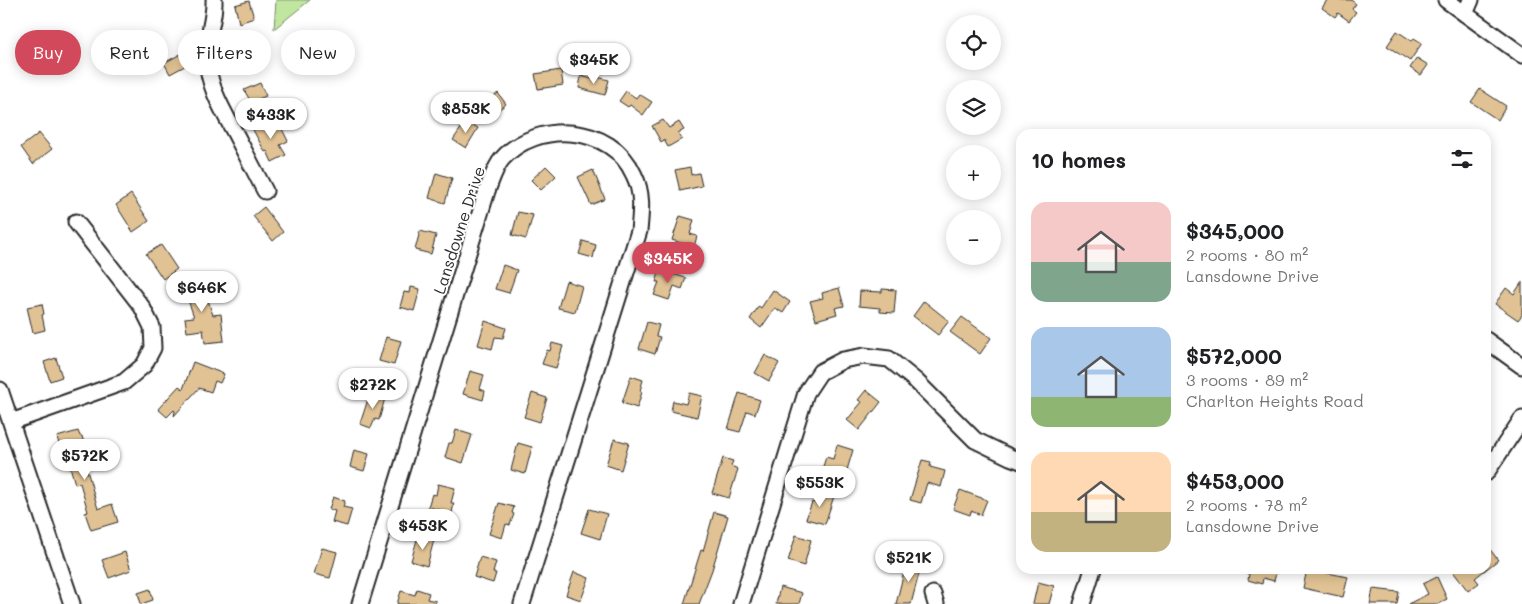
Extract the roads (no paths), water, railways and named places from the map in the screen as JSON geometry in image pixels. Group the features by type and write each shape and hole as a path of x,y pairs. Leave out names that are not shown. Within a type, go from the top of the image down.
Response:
{"street":[{"path":"214,0 207,41 209,76 215,96 266,191"},
{"path":"1446,0 1468,7 1522,55"},
{"name":"Lansdowne Drive","path":"360,604 487,191 501,160 523,142 552,132 587,135 618,151 634,174 642,202 639,231 522,604"},
{"path":"11,422 124,382 144,365 153,348 152,327 142,307 76,222"},
{"path":"1491,344 1522,366"},
{"path":"740,604 806,393 820,372 843,360 864,356 889,359 916,381 975,440 1016,459"},
{"path":"0,390 72,604"},
{"path":"1491,466 1522,420"},
{"path":"1082,604 1091,574"}]}
